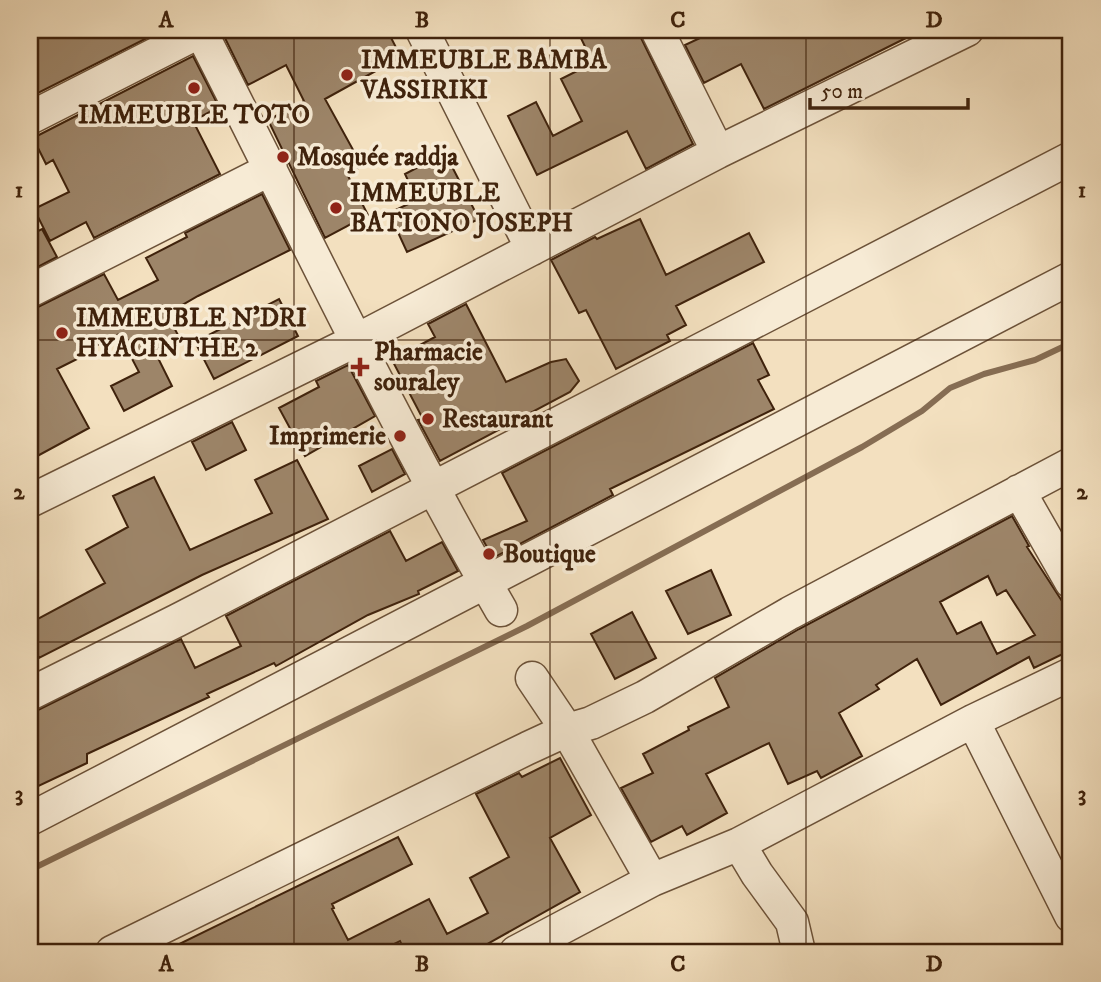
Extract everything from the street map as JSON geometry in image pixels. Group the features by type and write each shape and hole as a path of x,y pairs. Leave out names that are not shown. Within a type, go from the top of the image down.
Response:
{"street":[{"path":"422,30 532,249"},
{"path":"657,30 718,152"},
{"path":"30,501 355,341 718,152 967,30"},
{"path":"30,118 200,31 355,341 432,489 501,610"},
{"path":"30,694 1071,158"},
{"path":"30,291 271,169"},
{"path":"30,819 1071,278"},
{"path":"112,952 145,945 566,730 591,723 645,697 790,613 1071,464"},
{"path":"1019,491 1071,582"},
{"path":"516,952 652,880 739,844 973,721 1071,674"},
{"path":"532,678 566,730 652,880"},
{"path":"973,721 1071,916"},
{"path":"739,844 792,922 799,952"}],"building":[{"path":"30,30 163,30 36,94 30,82"},
{"path":"221,30 387,30 401,57 325,99 362,166 347,174 368,215 325,238 268,120 304,101 286,65 248,85"},
{"path":"577,30 639,30 693,144 646,169 627,131 537,175 508,116 536,102 553,136 582,121 561,79 593,63"},
{"path":"717,30 922,30 764,109 741,64 704,83 685,45"},
{"path":"193,56 219,107 193,121 220,174 94,238 86,222 50,241 34,209 69,192 53,160 46,164 33,138"},
{"path":"445,153 479,219 407,252 389,213 417,200 405,174"},
{"path":"262,194 290,250 167,314 179,337 154,350 172,386 124,411 111,386 139,372 119,334 87,350 89,353 57,369 89,428 30,460 30,309 104,274 118,300 158,280 146,258 187,237 185,233"},
{"path":"640,219 666,275 749,233 764,262 676,306 686,325 667,335 670,341 616,369 586,310 579,313 551,260 595,237 597,239"},
{"path":"42,229 57,257 30,271 30,235"},
{"path":"279,299 298,336 214,379 195,342"},
{"path":"466,304 506,382 551,362 566,359 579,381 570,392 440,461 418,420 423,419 392,360 435,337 428,324"},
{"path":"753,343 769,375 758,380 774,409 610,489 613,495 493,558 483,540 527,521 502,473"},
{"path":"348,365 375,416 305,456 279,408 319,387 316,381"},
{"path":"232,422 246,450 206,470 192,442"},
{"path":"392,449 405,474 372,492 359,466"},
{"path":"297,460 328,519 202,575 39,658 30,638 30,623 105,583 86,550 128,527 113,496 154,477 190,550 272,513 255,480"},
{"path":"1012,516 1029,546 1027,547 1071,615 1071,650 1034,668 1029,657 941,705 917,659 876,685 879,689 839,713 862,756 821,778 817,771 788,784 769,743 706,774 727,813 687,835 682,826 651,842 621,788 653,773 643,754 689,730 688,727 729,707 715,678 799,629","holes":["988,576 997,595 1006,590 1035,635 997,654 981,622 957,634 940,602"]},
{"path":"390,531 406,561 442,542 458,571 418,591 419,594 368,615 276,666 274,663 207,694 209,697 87,754 87,763 30,790 30,712 181,639 195,668 241,646 226,616"},
{"path":"711,570 731,615 688,634 666,591"},
{"path":"632,612 656,658 615,679 591,634"},
{"path":"560,758 591,815 550,838 580,892 473,952 405,952 400,941 378,952 163,952 398,837 412,864 332,904 332,909 348,940 429,899 447,934 488,913 470,878 509,857 476,794 519,773 522,777"}],"waterway":[{"path":"30,870 527,626 862,447 922,411 950,388 984,374 1035,360 1071,343"}],"place":[{"name":"IMMEUBLE BAMBA VASSIRIKI","path":"347,75"},
{"name":"IMMEUBLE TOTO","path":"194,88"},
{"name":"Mosquée raddja","path":"283,157"},
{"name":"IMMEUBLE BATIONO JOSEPH","path":"336,208"},
{"name":"IMMEUBLE N'DRI HYACINTHE 2","path":"62,333"},
{"name":"Pharmacie souraley","path":"360,367"},
{"name":"Restaurant","path":"428,419"},
{"name":"Imprimerie","path":"400,436"},
{"name":"Boutique","path":"489,554"}]}
